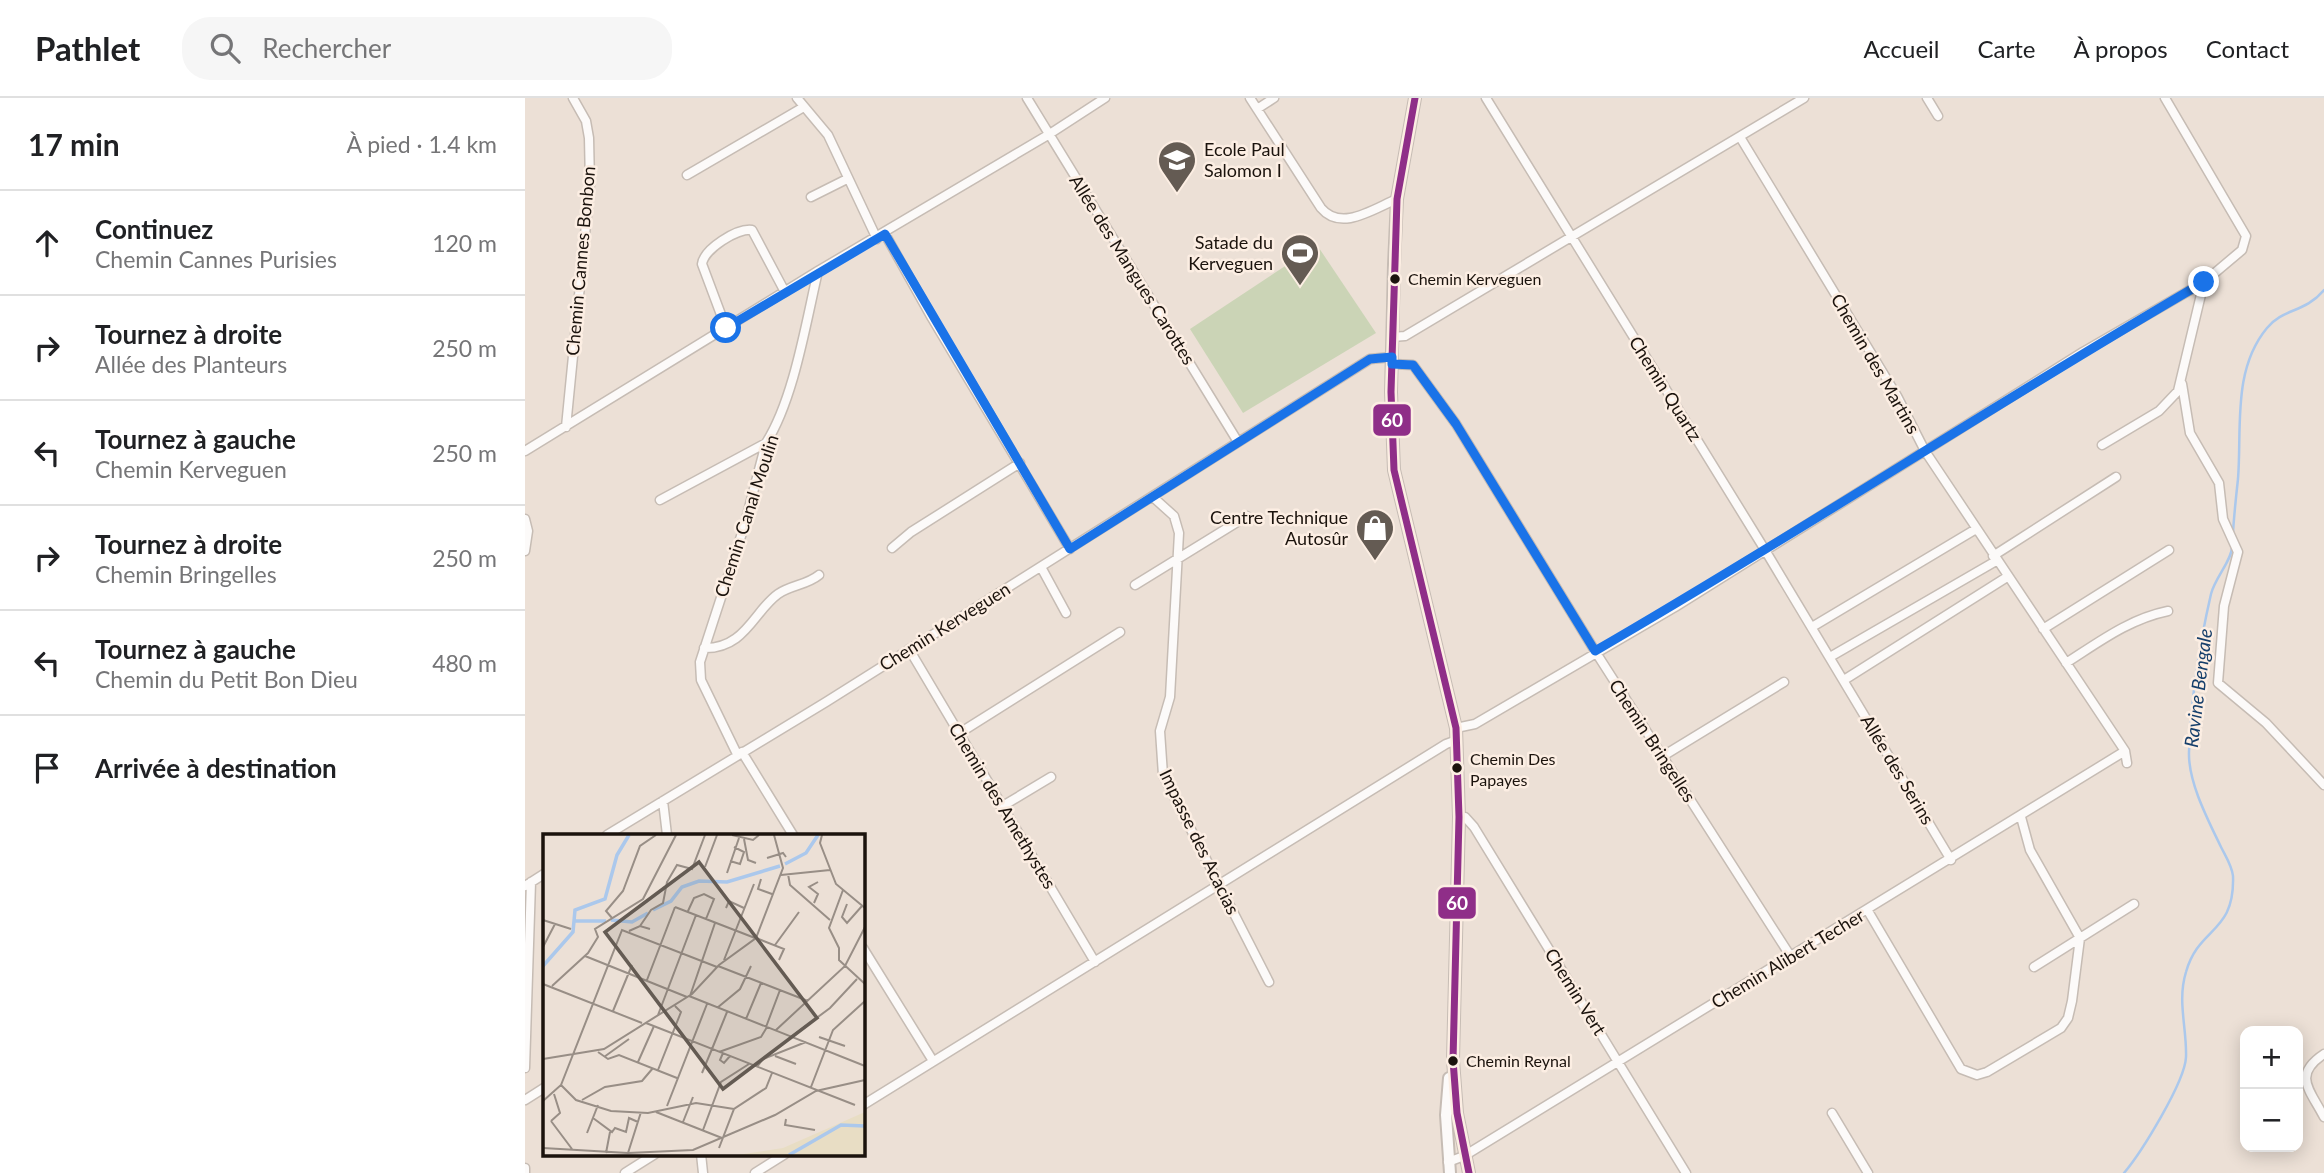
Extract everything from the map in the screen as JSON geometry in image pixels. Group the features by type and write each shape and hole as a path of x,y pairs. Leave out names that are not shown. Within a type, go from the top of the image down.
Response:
{"main road":[{"path":"1415,98 1397,200 1392,337 1394,470 1457,740 1459,817 1453,1041 1446,1115 1448,1170"},
{"path":"1453,1041 1457,1113 1469,1173"}],"street":[{"name":"Chemin Cannes Bonbon","path":"566,426 590,184 586,121 573,98"},
{"path":"797,98 802,108 828,135 847,179 1070,549"},
{"name":"Allée des Mangues Carottes","path":"1027,98 1238,442"},
{"path":"525,451 1105,98"},
{"path":"1250,98 1321,208 1330,217 1343,221 1397,200"},
{"path":"1257,109 1274,98"},
{"name":"Chemin Quartz","path":"1486,98 1844,680"},
{"path":"1392,337 1405,336 1804,98"},
{"path":"1927,98 1938,116"},
{"path":"1456,728 1475,724 1765,550 2083,352 2204,282 2242,250 2246,236 2165,98"},
{"path":"687,175 802,108"},
{"name":"Chemin des Martins","path":"1740,138 1897,396 1925,451 2125,751 2127,763"},
{"path":"811,197 847,179"},
{"path":"726,328 702,264 709,250 744,230 752,230 785,292"},
{"name":"Chemin Canal Moulin","path":"792,834 740,753 701,680 700,663 744,527 766,443 774,431 796,363 818,271"},
{"path":"2102,446 2172,401 2182,384 2204,282"},
{"name":"Chemin Kerveguen","path":"609,834 1154,498 1370,359 1392,360"},
{"name":"Chemin Bringelles","path":"1392,360 1413,365 1456,424 1595,651 1791,957"},
{"path":"2182,384 2190,433 2219,483 2223,519 2238,552 2224,606 2218,683 2266,723 2324,785"},
{"path":"660,500 766,443"},
{"path":"892,548 911,531 1020,463"},
{"path":"1830,657 1995,558 2116,477"},
{"name":"Impasse des Acacias","path":"1154,498 1177,521 1170,697 1160,731 1159,753 1163,775 1269,982"},
{"path":"1135,585 1247,516"},
{"path":"525,519 528,531 525,551"},
{"path":"1812,627 1976,528"},
{"path":"2043,629 2169,550"},
{"path":"1041,567 1066,613"},
{"path":"704,648 722,646 750,628 780,592 819,575"},
{"path":"1844,680 2007,577"},
{"path":"2066,663 2120,628 2144,616 2168,611"},
{"path":"958,734 1120,632"},
{"name":"Chemin des Amethystes","path":"909,649 1095,961"},
{"name":"Allée des Serins","path":"1844,680 1951,860"},
{"path":"1663,756 1784,682"},
{"path":"865,1104 1446,744 1457,740"},
{"name":"Chemin Alibert Techer","path":"1448,1170 1464,1156 1868,911 2125,751"},
{"path":"1001,807 1051,777"},
{"path":"663,800 667,834"},
{"name":"Chemin Vert","path":"1459,817 1465,817 1474,827 1686,1173"},
{"path":"1868,911 1962,1069 1977,1075 2061,1028 2068,1018 2072,1001 2080,938 2035,860 2021,817"},
{"path":"525,1068 528,884 543,875"},
{"path":"2034,967 2134,904"},
{"path":"865,951 933,1061"},
{"path":"2324,1054 2312,1062 2305,1072 2305,1081 2324,1117"},
{"path":"525,1100 543,1089"},
{"path":"1832,1114 1868,1173"},
{"path":"625,1173 652,1156"},
{"path":"755,1173 782,1156"}],"green space":[{"name":"Satade du Kerveguen","path":"1317,245 1376,333 1243,413 1190,329"}],"waterway":[{"name":"Ravine Bengale","path":"2233,533 2241,400 2248,362 2256,344 2273,322 2309,303 2324,290"},
{"name":"Ravine Bengale","path":"2124,1173 2151,1134 2184,1068 2186,1046 2182,993 2186,972 2199,946 2222,920 2232,895 2231,869 2200,801 2192,776 2189,752 2199,653 2211,594 2232,547"}],"transit line":[{"name":"60","path":"1415,98 1397,199 1391,392 1394,470 1456,728 1459,817 1453,1060 1457,1113 1469,1173"}],"place":[{"name":"Ecole Paul Salomon I","path":"1177,194"},
{"name":"Chemin Kerveguen","path":"1395,279"},
{"name":"Satade du Kerveguen","path":"1300,287"},
{"name":"Centre Technique Autosûr","path":"1375,562"},
{"name":"Chemin Des Papayes","path":"1457,768"},
{"name":"Chemin Reynal","path":"1453,1061"}],"route":[{"path":"726,328 818,271 885,234 1070,549 1370,359 1392,357 1392,364 1413,365 1456,424 1595,651 1675,607 2083,352 2204,282"}]}
